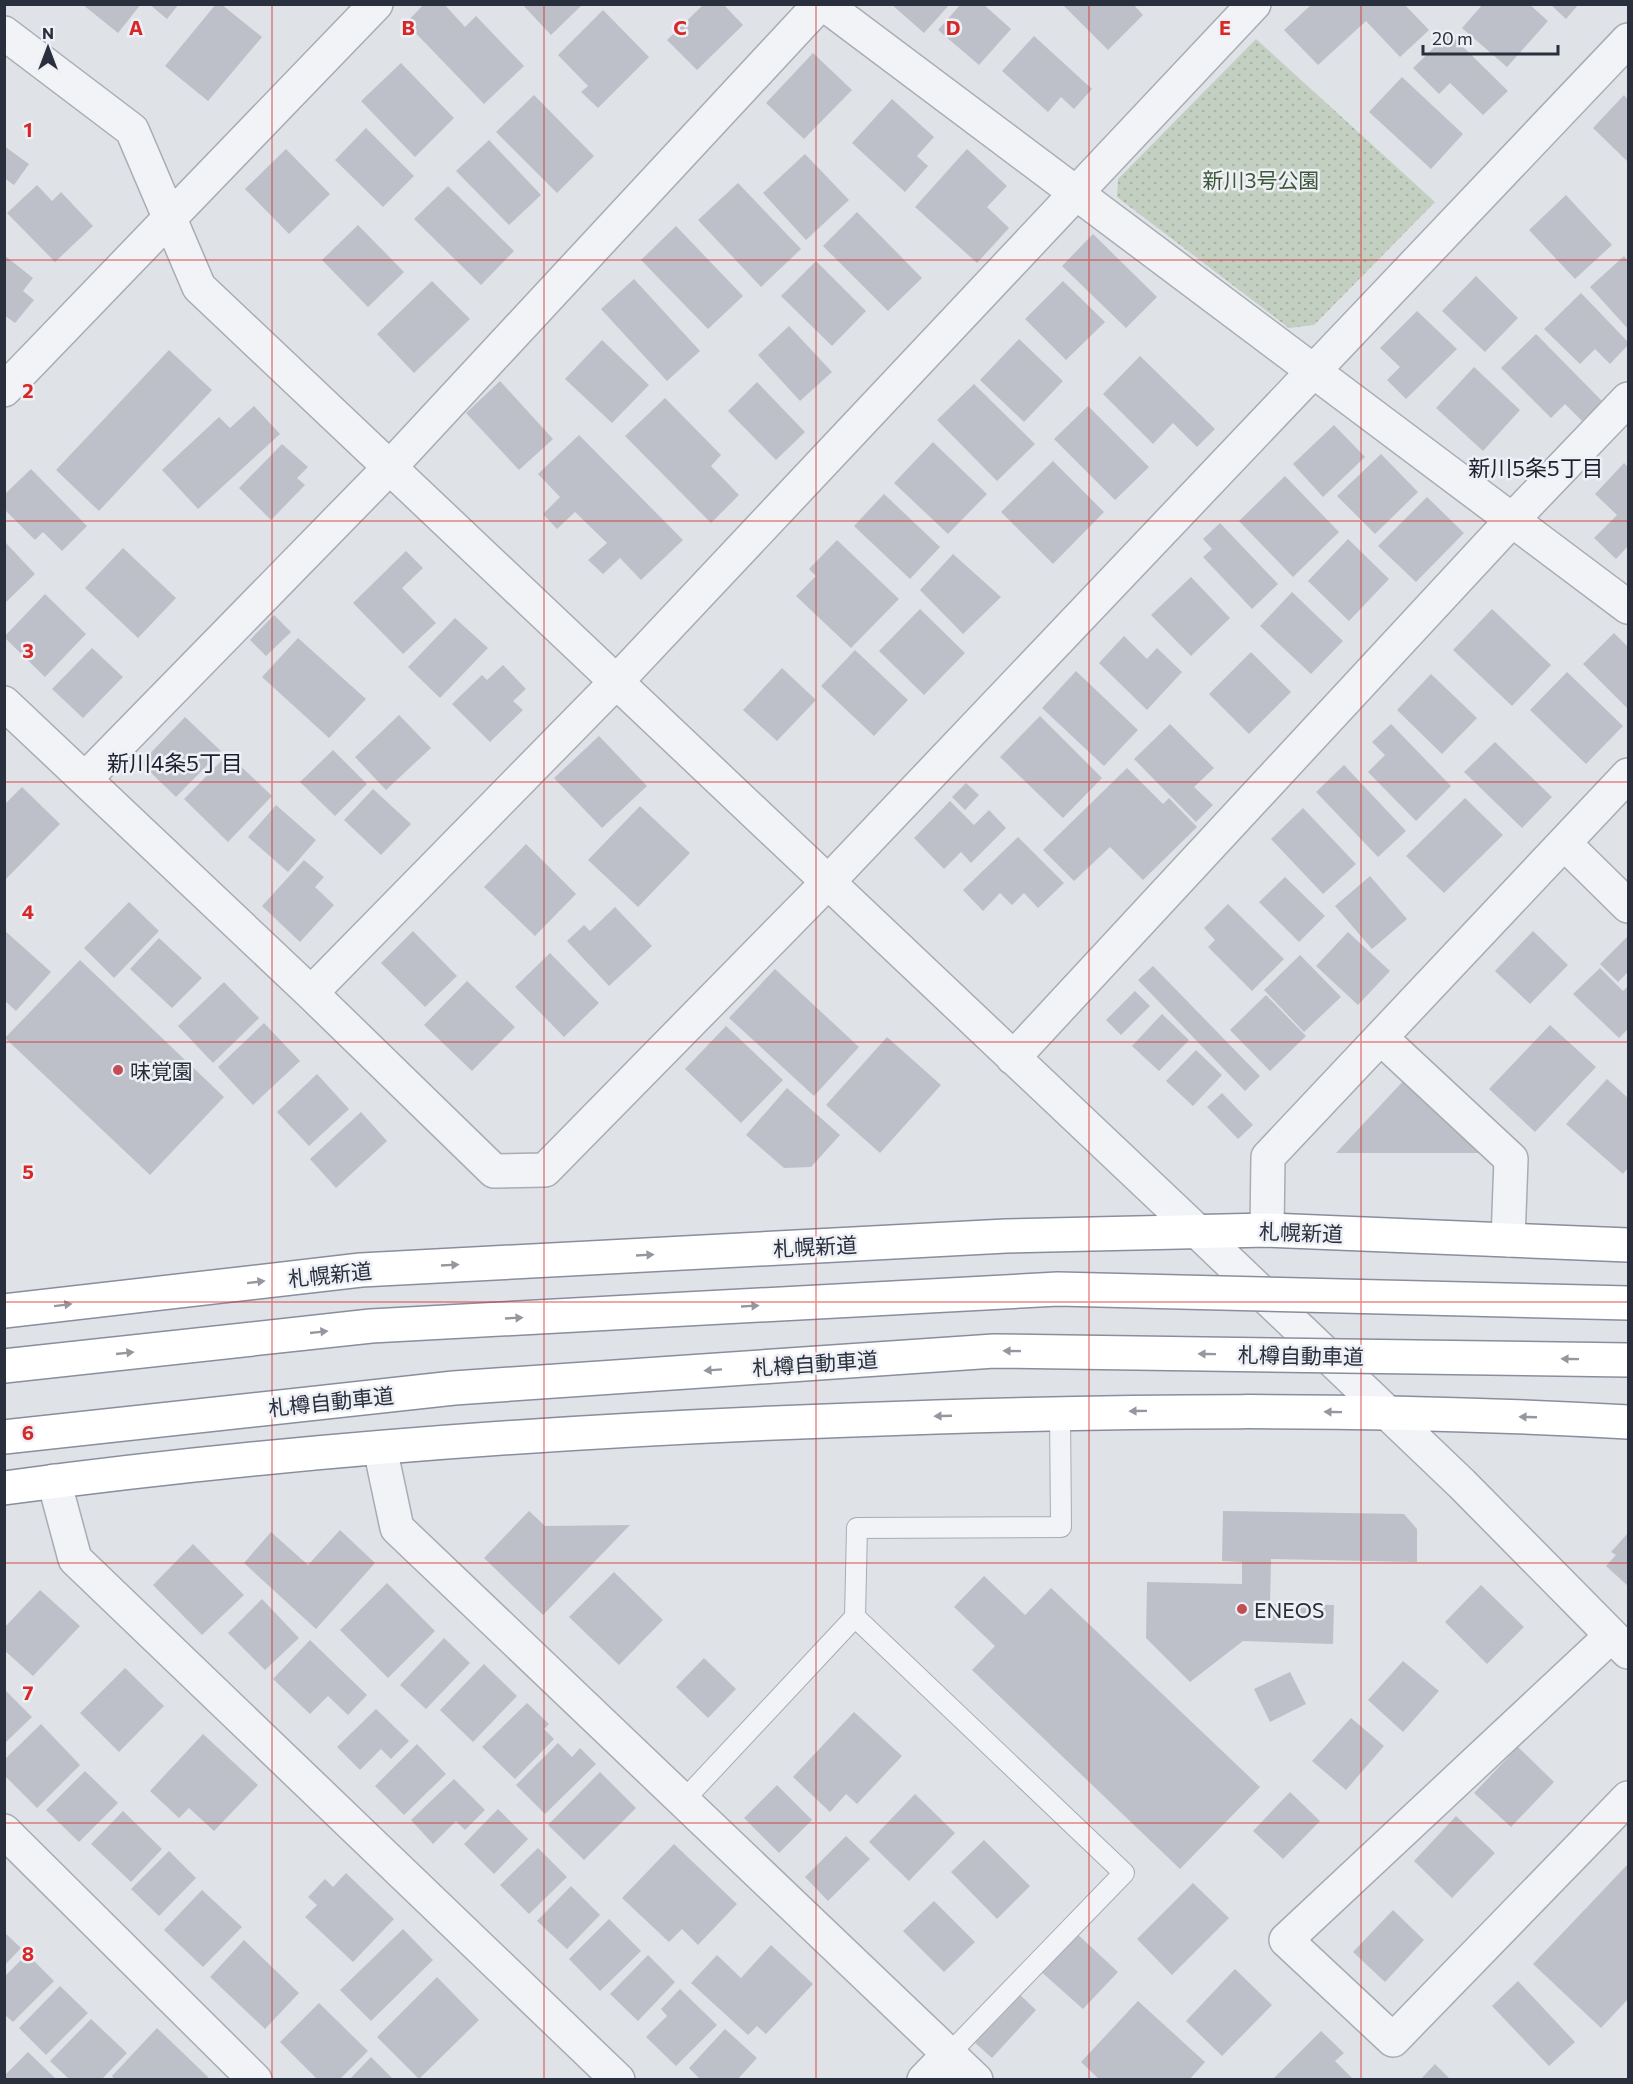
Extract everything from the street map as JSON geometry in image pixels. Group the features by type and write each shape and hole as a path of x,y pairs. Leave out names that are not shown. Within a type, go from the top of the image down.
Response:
{"highway":[{"name":"札幌新道","path":"4,1311 361,1270 1006,1236 1267,1230 1629,1245"},
{"path":"4,1366 371,1326 1058,1289 1629,1303"},
{"name":"札樽自動車道","path":"4,1437 454,1388 994,1351 1629,1360"},
{"path":"4,1488 380,1448 702,1425 1060,1412 1217,1410 1387,1413 1629,1422"}],"street":[{"path":"9,378 168,219 376,4"},
{"path":"86,778 390,467 822,4 1629,607"},
{"path":"311,993 616,682 1254,4"},
{"path":"4,33 132,130 168,219 199,287 1462,1484 1620,1644 1286,1940 1393,2040 1629,1798"},
{"path":"4,704 86,778 494,1171 545,1170 828,882 1629,40"},
{"path":"1013,1058 1512,520 1629,399"},
{"path":"1267,1230 1268,1157 1629,775"},
{"path":"1564,843 1629,906"},
{"path":"1381,1038 1511,1159 1508,1240"},
{"path":"380,1448 397,1528 976,2079"},
{"path":"54,1481 75,1559 618,2079"},
{"path":"4,1831 255,2079"},
{"path":"924,2079 949,2054"}],"lane":[{"path":"684,1800 855,1617 857,1528 1062,1527 1060,1412"},
{"path":"855,1617 1124,1873 949,2054"}],"green space":[{"name":"新川3号公園","path":"1256,39 1435,202 1314,325 1289,328 1117,197 1118,179"}],"building":[{"path":"82,4 141,4 118,33"},
{"path":"149,4 179,4 167,19"},
{"path":"216,4 221,4 262,37 208,101 165,66"},
{"path":"424,4 444,4 465,27 476,16 524,66 484,104 406,23"},
{"path":"522,4 583,4 551,35"},
{"path":"704,4 723,4 743,25 697,70 667,40"},
{"path":"891,4 950,4 924,33"},
{"path":"961,4 983,4 1011,29 979,65 938,30"},
{"path":"1062,4 1133,4 1143,15 1108,50"},
{"path":"1312,4 1404,4 1429,30 1400,57 1366,21 1318,65 1284,30"},
{"path":"1483,4 1529,4 1548,21 1507,67 1462,28"},
{"path":"1550,4 1579,4 1566,19"},
{"path":"603,10 649,57 598,108 581,92 588,86 558,55"},
{"path":"1449,33 1508,91 1483,115 1450,83 1439,94 1413,68"},
{"path":"1034,36 1092,89 1074,109 1061,97 1048,112 1002,71"},
{"path":"813,53 852,90 804,139 766,103"},
{"path":"401,63 454,118 415,157 361,101"},
{"path":"1402,77 1463,134 1431,169 1369,112"},
{"path":"534,95 594,156 557,193 496,132"},
{"path":"1624,95 1628,100 1628,162 1593,128"},
{"path":"892,99 934,137 917,156 928,166 905,192 852,143"},
{"path":"366,128 414,176 383,207 335,160"},
{"path":"489,140 541,195 509,225 456,171"},
{"path":"4,146 29,164 14,185 4,178"},
{"path":"286,149 330,194 289,234 245,189"},
{"path":"967,149 1007,186 987,207 1009,228 977,263 915,207"},
{"path":"805,154 849,200 806,240 763,193"},
{"path":"738,183 801,249 761,287 698,220"},
{"path":"37,185 52,201 61,192 93,226 55,262 7,213"},
{"path":"448,186 514,251 481,285 414,219"},
{"path":"1566,195 1612,245 1575,279 1529,230"},
{"path":"857,212 922,278 888,311 823,246"},
{"path":"358,225 404,272 368,307 322,260"},
{"path":"676,226 743,296 708,329 641,260"},
{"path":"1093,234 1157,297 1126,328 1062,266"},
{"path":"4,255 33,278 23,291 34,300 15,323 4,315"},
{"path":"1624,256 1628,261 1628,329 1590,287"},
{"path":"816,261 866,311 832,346 781,296"},
{"path":"1476,276 1518,318 1485,352 1442,311"},
{"path":"634,279 700,351 667,381 601,309"},
{"path":"432,281 470,319 414,373 377,334"},
{"path":"1063,281 1105,322 1066,360 1025,319"},
{"path":"1581,293 1628,342 1628,345 1610,364 1595,349 1580,364 1544,329"},
{"path":"1417,311 1457,349 1406,399 1387,380 1400,367 1380,348"},
{"path":"789,326 832,372 800,401 758,355"},
{"path":"1536,334 1602,401 1582,421 1565,404 1551,418 1501,368"},
{"path":"1019,339 1063,381 1024,422 980,380"},
{"path":"602,340 649,385 612,423 565,379"},
{"path":"169,350 212,390 99,511 56,470"},
{"path":"1140,356 1215,429 1197,447 1173,423 1153,444 1103,394"},
{"path":"1474,367 1520,410 1483,451 1436,408"},
{"path":"500,381 553,439 519,470 466,413"},
{"path":"757,382 805,432 776,460 728,411"},
{"path":"974,384 1035,444 997,481 937,420"},
{"path":"665,398 721,455 711,466 739,495 711,523 625,436"},
{"path":"254,406 280,434 198,509 162,470 219,417 230,428"},
{"path":"1088,406 1149,467 1115,500 1054,439"},
{"path":"1334,425 1365,457 1323,497 1293,464"},
{"path":"579,435 683,540 641,580 620,558 603,574 588,560 607,543 575,512 557,529 543,514 560,497 538,474"},
{"path":"933,442 987,494 948,534 894,483"},
{"path":"282,444 308,467 297,478 305,485 271,520 239,488"},
{"path":"1381,454 1418,492 1375,534 1337,496"},
{"path":"1053,461 1104,512 1053,564 1001,512"},
{"path":"1624,463 1628,467 1628,546 1616,559 1594,538 1617,515 1595,494"},
{"path":"31,469 87,526 62,551 43,532 35,540 4,509 4,495"},
{"path":"1285,476 1339,532 1293,577 1239,521"},
{"path":"884,494 940,547 910,579 854,526"},
{"path":"1427,497 1464,533 1416,582 1378,546"},
{"path":"1220,523 1278,584 1252,609 1203,557 1212,549 1203,539"},
{"path":"1348,539 1389,579 1349,621 1308,581"},
{"path":"837,540 899,599 851,648 796,596 816,576 809,569"},
{"path":"6,543 35,574 4,604 4,544"},
{"path":"123,548 176,598 138,638 85,588"},
{"path":"406,551 423,568 402,588 436,623 403,654 353,603"},
{"path":"953,554 1001,597 963,634 920,590"},
{"path":"1191,577 1230,618 1191,656 1151,615"},
{"path":"1292,592 1343,641 1311,674 1260,626"},
{"path":"45,594 86,634 45,677 4,637"},
{"path":"920,609 965,653 924,695 879,651"},
{"path":"1492,609 1551,665 1512,706 1453,650"},
{"path":"274,615 291,632 266,656 250,640"},
{"path":"455,618 488,648 440,698 408,667"},
{"path":"1614,633 1628,647 1628,709 1583,664"},
{"path":"1124,636 1147,659 1157,648 1182,672 1147,710 1099,663"},
{"path":"298,638 366,699 329,738 262,677"},
{"path":"92,648 123,677 83,718 52,689"},
{"path":"855,650 908,700 874,736 821,686"},
{"path":"1251,652 1291,692 1249,734 1209,694"},
{"path":"503,665 526,689 513,701 523,710 490,742 452,704 482,675 487,680"},
{"path":"782,668 816,700 777,741 743,710"},
{"path":"1076,671 1138,730 1104,766 1042,708"},
{"path":"1567,672 1623,726 1586,764 1530,710"},
{"path":"1431,674 1477,718 1442,754 1397,710"},
{"path":"399,715 431,748 386,790 355,757"},
{"path":"1040,716 1102,778 1063,818 1000,757"},
{"path":"185,717 221,751 176,797 141,763"},
{"path":"1170,724 1214,768 1194,787 1213,805 1196,822 1134,759"},
{"path":"1391,724 1451,786 1416,821 1368,772 1385,755 1372,742"},
{"path":"599,736 647,786 602,828 554,778"},
{"path":"1495,742 1552,797 1522,828 1464,772"},
{"path":"333,750 367,784 335,816 300,782"},
{"path":"228,754 272,796 228,842 184,799"},
{"path":"1344,765 1406,831 1378,857 1316,792"},
{"path":"1127,768 1163,804 1169,798 1197,827 1143,880 1110,847 1074,881 1043,850"},
{"path":"966,783 979,795 965,810 952,797"},
{"path":"22,787 60,824 4,881 4,805"},
{"path":"373,789 411,824 381,855 344,820"},
{"path":"1465,798 1503,835 1444,893 1406,856"},
{"path":"950,801 974,825 989,810 1006,828 971,863 961,852 944,869 914,838"},
{"path":"276,805 316,840 288,872 248,837"},
{"path":"640,806 690,853 638,907 588,860"},
{"path":"1303,808 1356,864 1323,894 1271,839"},
{"path":"1018,837 1064,883 1038,908 1024,893 1012,905 1000,893 983,911 963,890"},
{"path":"526,844 576,894 535,936 484,887"},
{"path":"304,860 324,877 315,887 334,905 300,942 262,906"},
{"path":"1370,876 1407,919 1372,949 1335,906"},
{"path":"1285,877 1325,916 1299,942 1259,902"},
{"path":"129,902 159,931 114,978 84,948"},
{"path":"1228,904 1284,959 1252,991 1208,947 1215,940 1204,928"},
{"path":"615,907 652,946 609,986 567,941 584,925 590,931"},
{"path":"4,930 51,972 16,1011 4,1000"},
{"path":"413,931 457,976 425,1007 381,963"},
{"path":"1533,931 1568,965 1530,1004 1495,971"},
{"path":"1348,932 1390,971 1358,1005 1316,966"},
{"path":"1628,936 1628,972 1618,982 1600,964"},
{"path":"159,938 202,978 172,1008 130,969"},
{"path":"550,953 599,1003 564,1037 515,987"},
{"path":"1300,955 1341,997 1304,1032 1264,990"},
{"path":"80,960 224,1097 150,1175 5,1038"},
{"path":"1153,966 1260,1076 1245,1091 1138,980"},
{"path":"1600,968 1623,991 1628,986 1628,1029 1619,1038 1573,994"},
{"path":"775,969 859,1047 814,1096 729,1018"},
{"path":"467,981 515,1027 472,1071 424,1025"},
{"path":"224,982 259,1018 213,1063 178,1026"},
{"path":"1135,991 1150,1006 1121,1035 1106,1020"},
{"path":"1266,995 1306,1036 1270,1071 1230,1030"},
{"path":"1162,1014 1189,1040 1159,1071 1132,1046"},
{"path":"264,1023 300,1061 253,1105 218,1067"},
{"path":"1550,1025 1596,1067 1535,1132 1489,1089"},
{"path":"726,1026 783,1080 741,1123 685,1069"},
{"path":"887,1037 941,1085 880,1153 826,1105"},
{"path":"1196,1050 1222,1075 1193,1106 1166,1081"},
{"path":"317,1074 349,1109 309,1146 277,1112"},
{"path":"1406,1078 1487,1153 1336,1153"},
{"path":"1607,1079 1628,1098 1628,1168 1623,1174 1566,1124"},
{"path":"787,1088 840,1135 811,1167 784,1168 746,1135"},
{"path":"1222,1093 1253,1125 1238,1139 1207,1107"},
{"path":"361,1112 387,1141 336,1188 310,1159"},
{"path":"529,1511 545,1526 630,1525 543,1615 484,1558"},
{"path":"1223,1511 1404,1514 1417,1529 1417,1562 1271,1559 1270,1604 1334,1605 1333,1644 1243,1641 1190,1682 1146,1638 1147,1582 1242,1584 1242,1562 1222,1561"},
{"path":"340,1530 375,1563 316,1629 244,1563 271,1532 308,1565"},
{"path":"1628,1533 1628,1586 1606,1566 1616,1555 1611,1552"},
{"path":"193,1544 244,1595 202,1635 153,1585"},
{"path":"614,1572 663,1620 619,1665 569,1617"},
{"path":"984,1576 1025,1615 1051,1588 1260,1787 1180,1869 972,1670 995,1646 954,1607"},
{"path":"387,1583 435,1631 388,1678 340,1630"},
{"path":"1481,1585 1524,1627 1487,1664 1445,1622"},
{"path":"40,1590 80,1626 33,1676 4,1650 4,1628"},
{"path":"262,1599 299,1638 265,1670 228,1633"},
{"path":"444,1638 470,1663 426,1709 400,1685"},
{"path":"310,1640 367,1695 348,1715 328,1696 310,1714 273,1679"},
{"path":"704,1658 736,1689 708,1718 676,1687"},
{"path":"1403,1661 1439,1691 1403,1732 1368,1700"},
{"path":"484,1664 517,1696 473,1742 440,1710"},
{"path":"125,1668 164,1706 119,1752 80,1713"},
{"path":"1290,1672 1306,1704 1270,1722 1254,1689"},
{"path":"4,1689 32,1717 4,1744"},
{"path":"527,1703 549,1724 544,1729 554,1739 515,1779 482,1747"},
{"path":"376,1709 409,1741 391,1759 381,1749 360,1770 337,1747"},
{"path":"854,1712 902,1756 857,1804 846,1794 830,1812 793,1777"},
{"path":"1351,1718 1384,1746 1346,1790 1312,1761"},
{"path":"41,1724 80,1765 37,1808 4,1775 4,1760"},
{"path":"203,1734 258,1785 214,1831 189,1808 179,1818 150,1791"},
{"path":"558,1743 572,1757 580,1748 596,1764 545,1814 516,1785"},
{"path":"417,1744 446,1774 404,1815 375,1786"},
{"path":"1518,1747 1554,1782 1511,1827 1474,1793"},
{"path":"85,1771 118,1803 79,1842 46,1810"},
{"path":"600,1772 636,1808 584,1860 548,1825"},
{"path":"454,1779 485,1810 465,1830 456,1821 433,1844 411,1820"},
{"path":"777,1785 812,1820 779,1853 744,1818"},
{"path":"1290,1792 1320,1821 1283,1859 1253,1831"},
{"path":"915,1794 955,1833 909,1881 869,1842"},
{"path":"498,1809 528,1839 494,1874 464,1844"},
{"path":"123,1811 162,1849 131,1882 91,1844"},
{"path":"1456,1816 1495,1853 1452,1898 1414,1861"},
{"path":"846,1836 870,1859 828,1901 805,1877"},
{"path":"984,1840 1030,1886 997,1919 951,1872"},
{"path":"674,1844 737,1904 698,1945 682,1929 669,1942 622,1898"},
{"path":"538,1848 567,1877 529,1914 500,1885"},
{"path":"169,1851 196,1878 159,1916 131,1889"},
{"path":"1628,1864 1628,1999 1601,2028 1533,1964"},
{"path":"346,1873 394,1919 353,1962 305,1917 317,1905 308,1897 325,1879 333,1887"},
{"path":"1193,1883 1229,1918 1172,1975 1137,1939"},
{"path":"571,1886 600,1915 567,1949 537,1921"},
{"path":"202,1890 242,1927 203,1967 164,1930"},
{"path":"934,1901 975,1942 944,1972 903,1931"},
{"path":"1393,1910 1424,1940 1385,1982 1353,1952"},
{"path":"609,1919 641,1951 600,1991 569,1959"},
{"path":"403,1929 433,1960 371,2021 340,1990"},
{"path":"1073,1930 1118,1972 1083,2009 1038,1969"},
{"path":"4,1932 21,1948 4,1966"},
{"path":"244,1940 299,1993 265,2029 210,1977"},
{"path":"771,1945 813,1984 766,2034 757,2026 748,2035 691,1983 717,1955 741,1978"},
{"path":"27,1954 54,1981 13,2022 4,2014 4,1977"},
{"path":"648,1955 675,1982 638,2021 610,1994"},
{"path":"1235,1969 1272,2005 1222,2056 1186,2021"},
{"path":"437,1977 479,2020 419,2079 377,2037"},
{"path":"1518,1981 1575,2042 1549,2066 1492,2006"},
{"path":"60,1986 88,2013 46,2055 19,2028"},
{"path":"680,1989 717,2025 676,2066 646,2037 667,2016 661,2009"},
{"path":"1017,1992 1036,2010 992,2058 972,2040"},
{"path":"1138,2001 1205,2062 1189,2080 1100,2080 1081,2062"},
{"path":"319,2003 368,2051 339,2080 318,2080 280,2042"},
{"path":"91,2019 127,2053 101,2080 70,2080 50,2061"},
{"path":"157,2028 208,2077 206,2080 115,2080 112,2076"},
{"path":"725,2029 757,2058 737,2080 701,2080 689,2068"},
{"path":"1321,2031 1344,2053 1335,2061 1354,2080 1272,2080"},
{"path":"28,2052 57,2080 4,2080 4,2076"},
{"path":"371,2057 394,2080 349,2080"},
{"path":"1435,2064 1451,2080 1420,2080"}],"place":[{"name":"味覚園","path":"118,1070"},
{"name":"ENEOS","path":"1242,1609"}],"district":[{"name":"新川5条5丁目","path":"1536,467"},
{"name":"新川4条5丁目","path":"175,762"}]}
